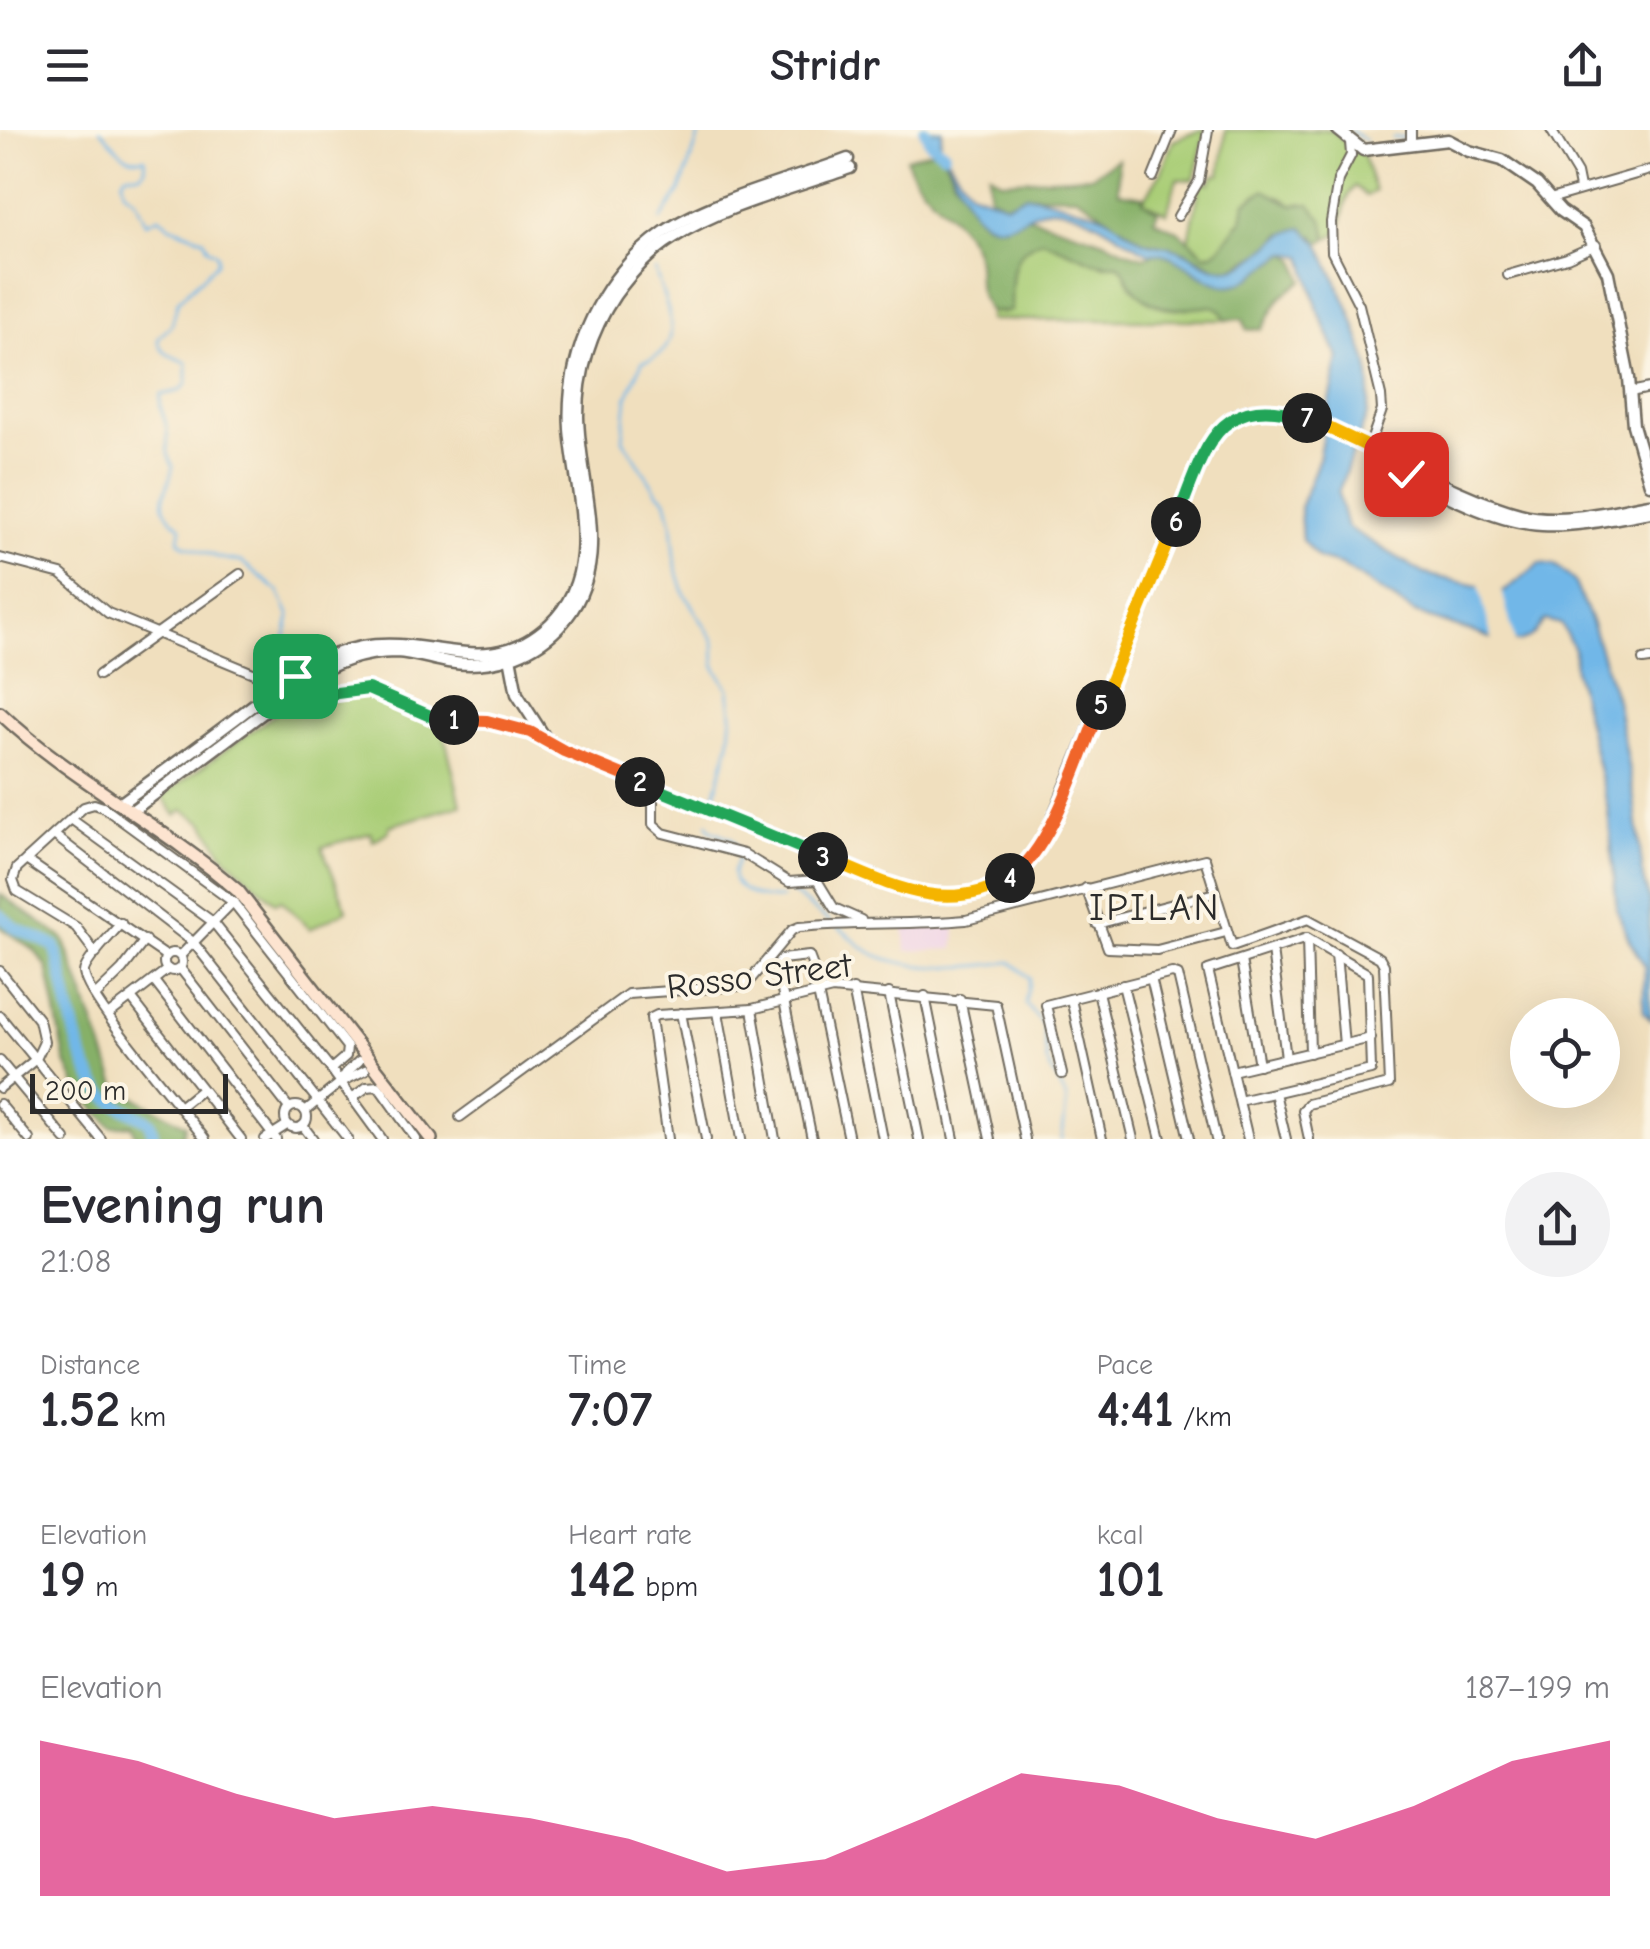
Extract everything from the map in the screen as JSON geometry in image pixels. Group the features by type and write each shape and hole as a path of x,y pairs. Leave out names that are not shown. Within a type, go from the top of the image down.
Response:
{"main road":[{"path":"0,713 52,756 204,862 430,1139"}],"street":[{"path":"1153,176 1172,130"},
{"path":"1178,216 1198,182 1208,130"},
{"path":"1338,130 1362,150 1411,136 1448,140 1469,151 1502,160 1537,184 1560,211 1578,220 1596,245 1608,272 1633,424 1650,484"},
{"path":"1551,130 1576,173 1580,188"},
{"path":"1350,142 1351,155 1338,180 1331,222 1332,252 1358,305 1381,396 1382,410 1366,445"},
{"path":"127,807 323,670 366,655 412,654 462,664 536,646 554,632 575,606 587,582 592,536 578,428 579,395 588,349 614,297 653,252 687,229 849,164"},
{"path":"1550,199 1650,170"},
{"path":"1508,275 1596,245"},
{"path":"1630,392 1650,388"},
{"path":"0,558 61,574 101,608 294,691 321,696 368,689 444,722 487,721 548,740 564,751 917,894 950,898 993,888 1025,866 1043,842 1213,435 1234,417 1257,410 1275,410 1310,419 1496,510 1542,526 1650,512"},
{"path":"1496,510 1555,518 1650,504"},
{"path":"99,675 240,574"},
{"path":"127,807 282,685 319,661 360,647 406,644 472,655 509,654"},
{"path":"509,654 523,708 548,740"},
{"path":"653,787 653,824 663,833 744,854 789,882 817,880 834,908 866,922"},
{"path":"96,954 76,927 17,890 13,874 84,807 99,805 237,898 347,1047 346,1056 331,1069"},
{"path":"71,819 213,922 382,1139"},
{"path":"54,835 193,942 348,1139"},
{"path":"460,1117 628,994 740,986 751,979 792,930 866,922 966,920 1205,859 1232,946 1308,920 1380,958 1384,965 1389,1084 1308,1104 1303,1111 1310,1139"},
{"path":"26,860 166,956"},
{"path":"1086,888 1105,946 1120,951 1157,950 1226,932"},
{"path":"1097,924 1215,893"},
{"path":"237,898 180,956 180,968 289,1108"},
{"path":"121,923 86,963 84,971 108,1015 205,1139"},
{"path":"1307,938 1310,1053"},
{"path":"1240,1101 1371,1070 1368,974 1307,938 1208,970 1248,1139"},
{"path":"96,996 144,940"},
{"path":"1272,950 1286,1058"},
{"path":"1336,954 1344,1045"},
{"path":"166,956 180,956"},
{"path":"166,956 168,969"},
{"path":"812,1139 776,966 784,958 808,956 849,1139"},
{"path":"1240,960 1259,1065"},
{"path":"108,1015 168,969 180,968"},
{"path":"0,971 42,1028 44,1042 36,1059 0,1088"},
{"path":"1062,1074 1046,1006 1172,972 1178,976 1216,1139"},
{"path":"1150,978 1188,1139"},
{"path":"154,981 271,1138 287,1124"},
{"path":"1124,985 1161,1139"},
{"path":"854,989 883,1139"},
{"name":"Rosso Street","path":"668,1139 651,1018 752,1009 818,992 854,989 994,1003 998,1007 1025,1139"},
{"path":"889,992 919,1139"},
{"path":"1098,992 1133,1139"},
{"path":"925,996 954,1139"},
{"path":"960,999 990,1139"},
{"path":"1071,999 1102,1139"},
{"path":"132,1000 241,1139"},
{"path":"752,1009 775,1139"},
{"path":"718,1012 741,1139"},
{"path":"681,1014 706,1139"},
{"path":"0,1016 101,1139"},
{"path":"1232,1071 1371,1038"},
{"path":"0,1061 66,1139"},
{"path":"305,1111 340,1084 346,1072 367,1062"},
{"path":"352,1098 372,1085 378,1086 416,1139"},
{"path":"181,1106 202,1089"},
{"path":"1275,1092 1286,1139"},
{"path":"0,1104 30,1139"},
{"path":"298,1106 305,1111 307,1119 303,1126 294,1129 287,1124 284,1116 289,1108 298,1106"},
{"path":"303,1126 312,1139"}],"shaded area":[{"path":"904,926 956,928 954,949 906,951"}],"green space":[{"path":"1206,130 1194,180 1177,179 1167,213 1143,201 1162,171 1173,141"},
{"path":"1226,130 1333,130 1347,145 1362,153 1375,191 1367,196 1355,186 1339,230 1328,239 1317,216 1303,203 1293,205 1281,197 1259,193 1245,203 1242,221 1222,246 1205,255 1189,240 1201,181 1210,183 1214,175 1220,175"},
{"path":"934,150 945,161 977,216 990,224 1027,216 1135,255 1144,257 1158,252 1182,261 1197,273 1242,283 1286,253 1296,259 1303,280 1280,298 1262,329 1247,330 1243,319 1225,320 1221,310 1213,306 1179,309 1158,305 1131,285 1119,265 1094,262 1043,240 1023,251 1018,259 1012,278 1011,311 989,312 979,291 972,244 919,183 906,158"},
{"path":"1118,159 1119,192 1143,196 1143,201 1158,211 1154,220 1178,231 1205,255 1222,246 1242,221 1245,203 1264,190 1293,205 1310,204 1323,221 1328,239 1319,243 1315,236 1282,234 1264,252 1230,269 1218,269 1184,251 1143,241 1076,196 1028,195 1006,204 989,196 989,173 1000,181 1091,176"},
{"path":"1043,239 1103,265 1119,265 1157,305 1177,309 1213,305 1221,310 1225,320 989,320 989,312 1004,313 1018,259"},
{"path":"365,692 443,729 461,805 389,826 389,831 373,841 371,833 322,847 347,910 310,929 281,900 276,903 225,857 204,823 183,810 176,815 162,796 292,702 322,703"},
{"path":"0,894 64,939 117,1088 186,1125 182,1139 137,1139 132,1125 112,1127 78,1089 66,1063 47,967 34,950 0,927"}],"water":[{"path":"925,130 942,130 940,147 970,191 1006,204 1031,195 1090,211 1145,242 1177,249 1213,267 1236,268 1283,236 1303,228 1319,243 1351,313 1368,363 1367,415 1338,493 1347,527 1425,574 1504,592 1540,563 1555,565 1574,581 1616,700 1634,799 1644,883 1650,901 1650,1020 1643,1012 1645,966 1617,910 1608,809 1575,671 1574,649 1561,624 1545,620 1533,635 1520,642 1497,640 1415,613 1341,565 1319,559 1302,540 1300,508 1317,464 1339,358 1318,310 1303,256 1286,253 1244,282 1226,285 1205,278 1174,258 1149,253 1091,219 1065,210 1047,208 1009,225 992,225 974,212"}],"pier":[{"path":"1478,581 1501,586 1516,646 1493,644"}],"waterway":[{"path":"100,130 124,155 145,158 145,169 140,174 126,174 122,180 124,191 135,199 146,223 159,217 170,226 204,239 217,254 217,263 178,301 172,324 158,339 165,352 187,363 187,384 179,391 161,395 173,466 163,500 166,512 181,527 179,540 184,545 242,562 278,591 290,616 283,651"},
{"path":"661,220 680,191 701,130"},
{"path":"925,130 930,142 944,153"},
{"path":"1350,130 1365,140"},
{"path":"1392,138 1407,137"},
{"path":"655,270 671,323 670,336 657,356 642,362 627,398 623,439 657,492 666,499 684,593 714,641 715,667 729,689 729,744 714,798"},
{"path":"707,823 711,830 732,839 738,849"},
{"path":"739,856 733,873 739,886 761,897 783,898"},
{"path":"784,887 830,922"},
{"path":"0,915 15,928 55,946 87,1068 109,1099 150,1122 154,1139"},
{"path":"837,926 861,946 892,960 943,967 1011,962 1030,978 1025,1003 1043,1025 1047,1062 1067,1099 1062,1139"}],"district":[{"name":"IPILAN","path":"1155,908"}],"route":[{"path":"295,676 282,685 321,696 368,689 444,722 487,721 530,732 564,751 906,890 940,898 971,895 993,888 1015,874 1043,842 1205,451 1224,423 1257,410 1297,415 1369,447 1377,461 1406,474"}]}
